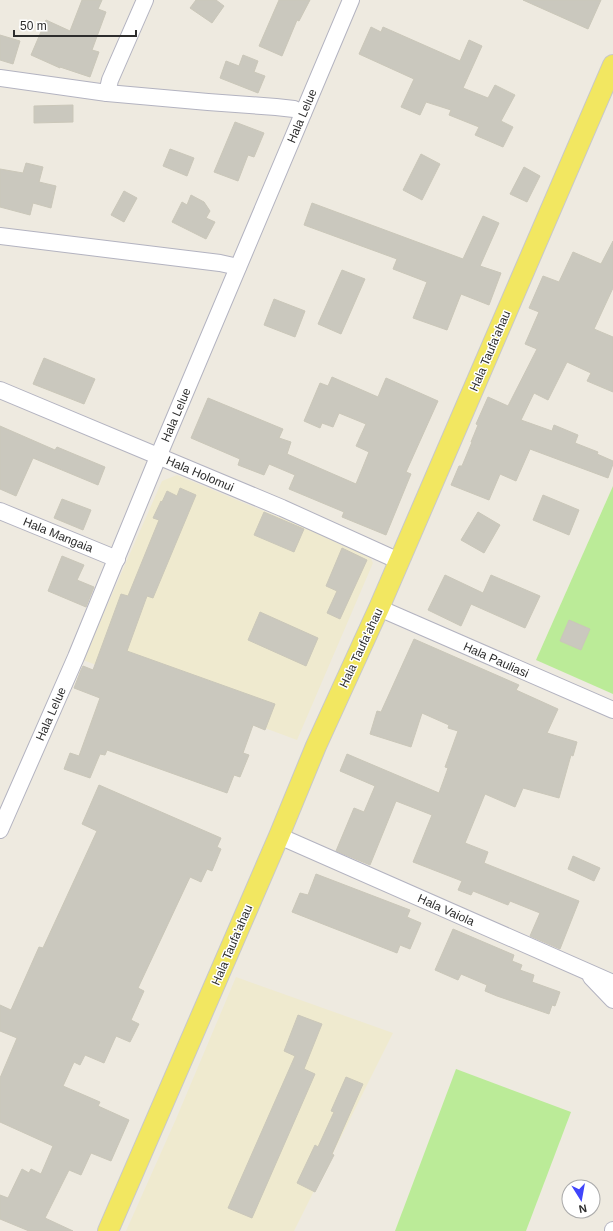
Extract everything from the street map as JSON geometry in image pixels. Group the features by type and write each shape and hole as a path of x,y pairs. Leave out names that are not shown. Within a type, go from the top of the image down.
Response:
{"main road":[{"name":"Hala Taufa'ahau","path":"108,1231 279,836 316,746 379,608 613,65"}],"street":[{"path":"106,93 110,80 145,0"},
{"name":"Hala Lelue","path":"0,830 76,657 158,457 351,0"},
{"path":"0,78 106,93 294,109 303,113"},
{"path":"0,236 220,263 238,267"},
{"name":"Hala Holomui","path":"0,390 282,508 399,561"},
{"name":"Hala Mangaia","path":"0,511 117,559"},
{"name":"Hala Pauliasi","path":"379,608 613,710"},
{"name":"Hala Vaiola","path":"279,836 613,983"},
{"path":"587,972 613,1000"}],"shaded area":[{"path":"177,475 261,510 367,551 373,563 297,740 83,660 162,481"},
{"path":"236,977 393,1033 294,1231 126,1231 176,1119"}],"green space":[{"path":"613,486 613,694 536,660"},
{"path":"456,1069 571,1112 526,1231 395,1231"}],"building":[{"path":"82,0 102,0 98,9 106,12 92,50 99,52 90,77 60,68 31,55 46,20 70,31"},
{"path":"196,0 216,0 224,6 212,23 190,8"},
{"path":"279,0 310,0 299,21 297,20 282,56 259,46"},
{"path":"523,0 601,0 588,29"},
{"path":"371,27 381,32 383,27 460,61 469,40 482,46 463,88 488,98 495,85 515,95 501,121 513,127 503,147 475,135 479,127 449,115 451,110 426,102 420,115 401,107 414,79 359,54"},
{"path":"0,35 20,41 13,64 0,60"},
{"path":"243,55 258,61 254,72 265,76 258,93 220,78 226,61 239,66"},
{"path":"73,105 73,122 34,123 34,106"},
{"path":"235,122 264,133 254,157 248,155 238,181 214,172"},
{"path":"170,149 194,158 187,176 163,166"},
{"path":"421,154 440,164 422,200 403,190"},
{"path":"26,163 43,167 39,182 56,186 51,208 33,203 30,215 0,207 0,169 23,173"},
{"path":"524,167 540,176 527,202 510,194"},
{"path":"124,191 137,198 124,222 111,215"},
{"path":"191,195 204,202 210,211 206,218 215,222 206,239 172,222 182,202 187,205"},
{"path":"312,203 463,259 483,216 499,223 480,266 501,273 489,305 461,294 447,330 413,318 427,282 393,269 397,259 304,225"},
{"path":"613,241 613,288 594,329 613,337 613,392 587,381 591,373 567,362 548,400 534,393 521,420 552,431 554,425 578,435 575,443 598,452 597,454 613,461 608,478 530,449 516,481 500,474 489,500 451,485 459,466 462,466 478,425 476,424 488,397 508,406 537,349 525,344 539,312 529,308 543,276 559,282 573,252 601,264"},
{"path":"342,270 365,279 341,334 318,324"},
{"path":"274,299 305,311 295,337 264,325"},
{"path":"44,358 95,379 84,404 33,384"},
{"path":"332,377 378,397 386,378 438,401 406,472 411,474 386,535 342,517 344,512 289,489 295,475 269,464 264,475 238,465 240,459 191,438 208,398 283,429 279,438 291,442 287,454 356,484 369,452 356,446 366,424 339,413 333,427 322,423 320,428 304,421 320,383 328,386"},
{"path":"0,426 55,450 57,447 105,467 98,485 33,458 16,496 0,489"},
{"path":"180,488 196,495 153,598 147,596 127,651 275,704 265,730 253,725 243,753 249,755 240,777 234,775 227,793 107,750 105,755 100,754 90,778 64,769 70,753 79,756 100,698 74,688 81,670 83,666 93,670 121,594 128,596 159,520 153,518 161,501 162,502 167,491 177,496"},
{"path":"543,495 579,510 569,535 533,520"},
{"path":"62,499 91,510 83,530 54,518"},
{"path":"264,512 304,529 294,552 254,535"},
{"path":"478,512 500,525 484,553 461,540"},
{"path":"342,548 367,560 340,619 327,613 337,591 326,586"},
{"path":"62,556 84,565 77,580 94,587 86,607 48,591"},
{"path":"445,575 483,593 491,575 540,596 525,628 471,604 461,626 428,610"},
{"path":"260,612 318,638 306,666 248,640"},
{"path":"569,620 590,629 581,650 560,641"},
{"path":"414,639 519,685 516,690 558,709 547,733 577,742 573,756 571,755 559,798 523,788 515,807 485,794 465,843 488,852 484,863 579,901 560,949 530,936 540,913 510,901 508,905 473,891 471,895 458,890 462,881 413,862 432,815 396,801 370,865 336,851 354,808 364,812 375,786 340,771 347,754 439,793 448,768 445,767 458,731 448,728 449,725 422,713 411,747 370,734 377,711 381,712"},
{"path":"99,785 221,838 217,847 221,849 212,871 207,869 201,882 190,877 138,988 144,991 131,1020 139,1024 130,1042 116,1036 104,1063 85,1055 80,1065 74,1062 63,1086 100,1102 98,1106 129,1120 111,1161 91,1153 81,1175 69,1170 45,1218 73,1231 29,1231 0,1219 0,1195 8,1198 22,1169 29,1173 31,1169 41,1174 53,1146 0,1122 0,1078 17,1038 0,1031 0,1005 11,1010 39,947 43,948 97,831 82,824"},
{"path":"573,856 600,868 594,881 568,869"},
{"path":"316,874 410,910 407,917 421,923 410,949 400,945 397,953 292,912 300,893 308,895"},
{"path":"453,929 514,955 512,961 522,965 520,970 534,975 532,982 560,992 555,1006 552,1005 549,1014 485,991 487,985 461,974 458,980 435,970"},
{"path":"298,1015 322,1024 304,1069 315,1074 252,1218 228,1208 295,1056 284,1051"},
{"path":"346,1077 363,1084 332,1154 334,1155 315,1192 297,1183 315,1145 318,1147 334,1112 331,1111"}]}
